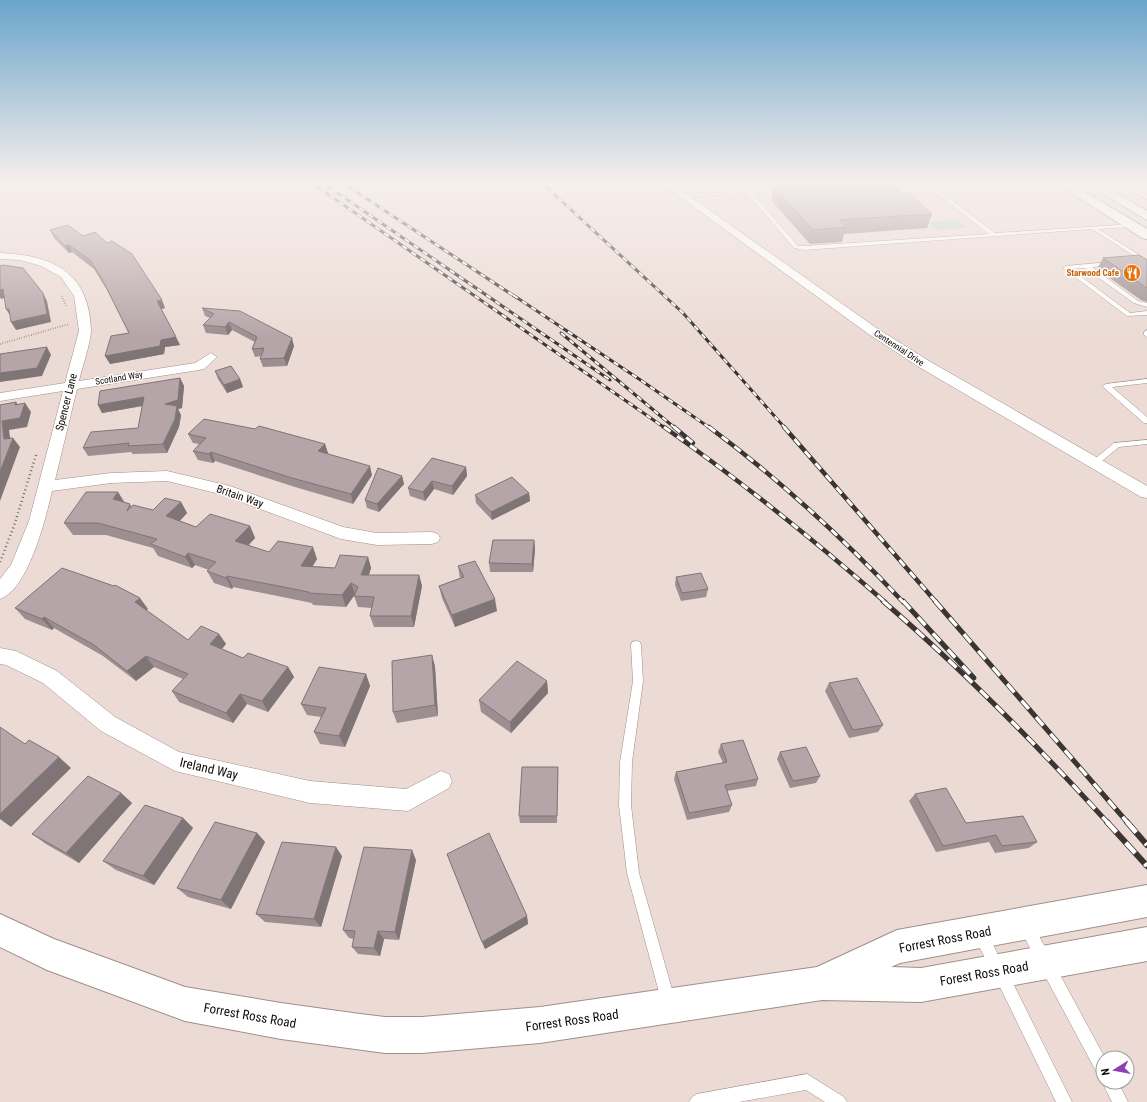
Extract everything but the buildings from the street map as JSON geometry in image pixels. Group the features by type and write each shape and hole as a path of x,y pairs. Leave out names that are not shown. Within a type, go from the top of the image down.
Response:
{"street":[{"name":"Centennial Drive","path":"737,234 877,334 924,364 1147,493"},
{"name":"Spencer Lane","path":"0,256 21,258 45,264 65,275 80,296 85,331 37,521 18,568 0,592"},
{"name":"Scotland Way","path":"0,397 199,366 211,357"},
{"name":"Britain Way","path":"45,487 111,478 167,476 224,490 341,533 377,539 432,538"},
{"name":"Ireland Way","path":"0,656 9,658 50,677 108,724 175,760 310,792 408,800 441,781"},
{"name":"Forrest Ross Road","path":"0,930 47,953 185,1004 280,1021 385,1035 444,1034 495,1030 670,1007 819,984 897,947 1147,902"},
{"name":"Forest Ross Road","path":"819,984 921,985 1147,944"}],"lane":[{"path":"785,234 796,247 804,248 1002,234"},
{"path":"1103,234 1146,261"},
{"path":"1130,262 1146,261"},
{"path":"1116,264 1066,268 1129,315 1147,313"},
{"path":"1086,266 1136,302 1147,305"},
{"path":"1147,382 1106,386 1147,421"},
{"path":"1094,463 1117,445 1147,442"},
{"path":"636,645 638,681 626,762 626,805 633,873 670,1007"},
{"path":"1024,924 1095,1055"},
{"path":"980,932 1064,1102"},
{"path":"697,1102 807,1082 839,1102"},
{"path":"1114,1090 1120,1102"}],"path":[{"path":"0,344 14,341 53,326 74,323"}],"railway":[{"path":"386,234 665,428"},
{"path":"398,234 610,380"},
{"path":"421,234 517,298"},
{"path":"598,234 683,313 785,428"},
{"path":"513,295 710,428"},
{"path":"561,333 675,428"},
{"path":"664,427 721,468 777,512 885,602"},
{"path":"674,427 693,443"},
{"path":"709,427 760,467 810,510 834,532 903,602"},
{"path":"784,427 936,602"},
{"path":"883,601 971,681 1054,765 1108,823"},
{"path":"903,601 974,678"},
{"path":"935,601 1128,823"},
{"path":"1107,822 1147,866"},
{"path":"1127,822 1147,845"}],"place":[{"name":"Starwood Cafe","path":"1132,273"}]}
